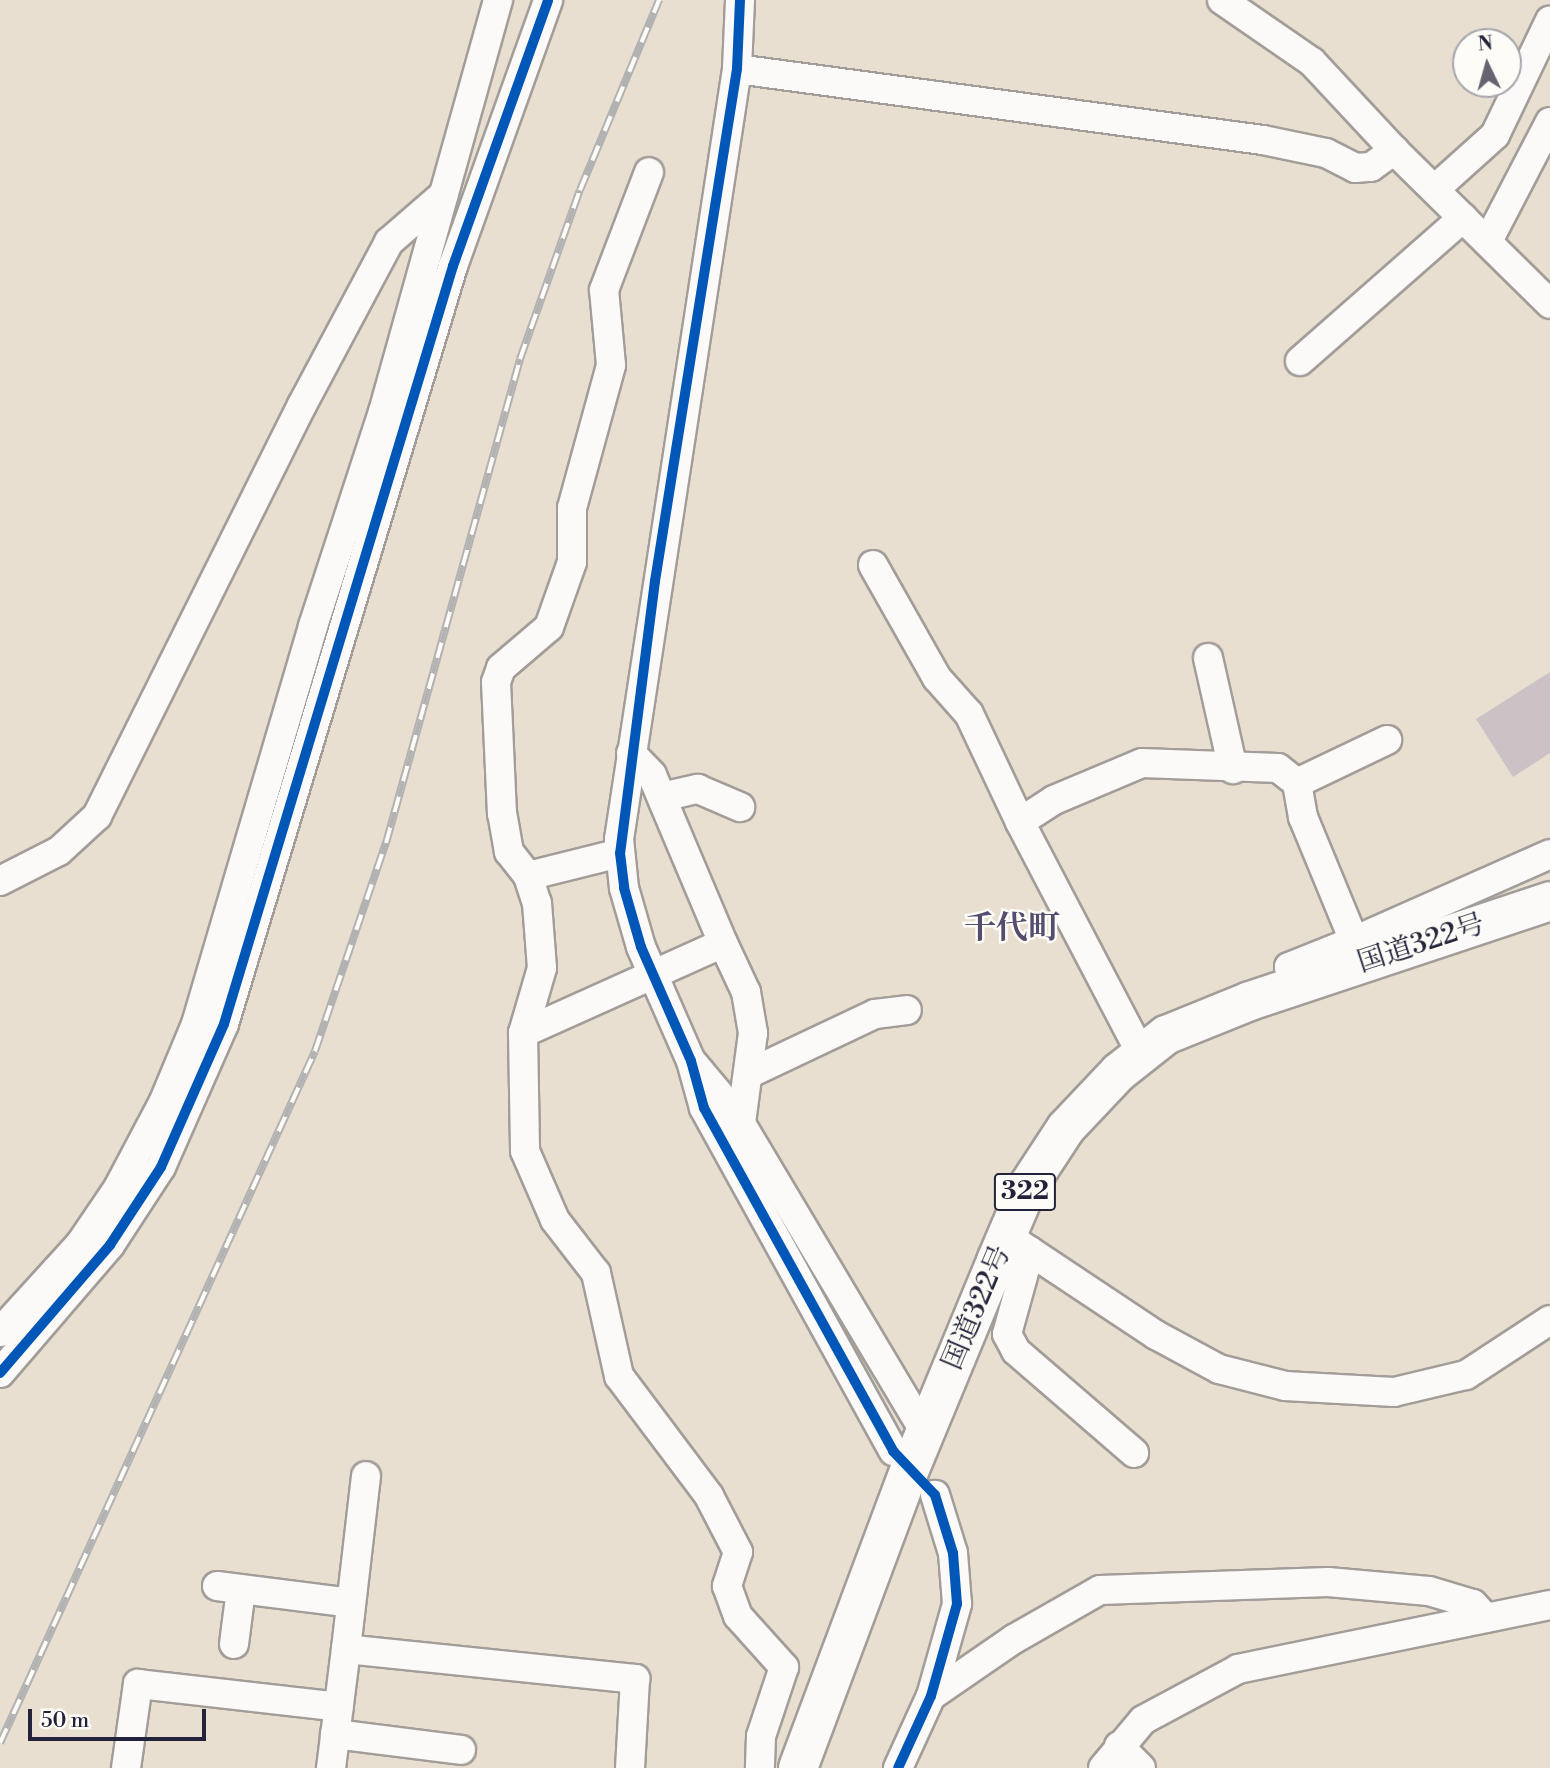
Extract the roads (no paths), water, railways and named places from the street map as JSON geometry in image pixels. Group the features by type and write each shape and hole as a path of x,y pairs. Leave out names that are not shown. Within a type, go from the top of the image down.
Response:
{"highway":[{"name":"国道322号","path":"798,1768 925,1432 1018,1244 1028,1186 1066,1128 1166,1035 1297,985 1550,901"}],"street":[{"path":"0,1332 80,1244 118,1188 164,1101 196,1024 426,260 498,0"},
{"path":"0,1373 110,1245 161,1167 224,1024 453,266 548,0"},
{"path":"740,0 737,69 631,753 620,852 624,888 654,975 691,1061 704,1108 892,1451"},
{"path":"1222,0 1312,62 1394,150 1550,304"},
{"path":"1435,189 1495,135 1550,20"},
{"path":"737,69 1263,140 1326,153 1354,168 1371,167 1394,150"},
{"path":"1488,241 1550,122"},
{"path":"649,172 604,290 611,365 572,508 572,562 549,627 501,668 496,682 502,814 509,852 528,877 537,903 542,968 523,1033 525,1151 555,1220 596,1273 619,1376 709,1496 738,1552 727,1586 738,1616 784,1667 761,1736 760,1768"},
{"path":"0,881 59,851 97,816 302,405 379,262 400,230 443,195"},
{"path":"1300,361 1463,218"},
{"path":"379,262 405,257 453,266"},
{"path":"873,565 937,678 969,714 1020,822 1142,1055"},
{"path":"1208,658 1233,769"},
{"path":"1297,783 1387,740"},
{"path":"631,753 652,775 746,992 753,1033 741,1123"},
{"path":"1020,822 1054,800 1142,763 1172,761 1233,769 1278,768 1297,783 1303,817 1354,941"},
{"path":"662,797 698,789 740,807"},
{"path":"528,877 620,852"},
{"path":"1297,985 1289,967 1550,854"},
{"path":"231,901 261,904"},
{"path":"523,1033 723,943"},
{"path":"748,1074 874,1014 907,1010"},
{"path":"691,1061 741,1123 925,1432"},
{"path":"1134,1453 1016,1351 1007,1334 1018,1244 1156,1335 1219,1369 1285,1386 1394,1391 1466,1375 1550,1320"},
{"path":"331,1768 366,1476"},
{"path":"898,1768 931,1696 957,1604 953,1553 934,1495"},
{"path":"931,1696 1014,1639 1100,1590 1328,1582 1429,1591 1473,1604 1486,1618"},
{"path":"234,1644 229,1588 351,1603"},
{"path":"1141,1768 1111,1757 1143,1720 1238,1669 1550,1605"},
{"path":"346,1649 635,1679 630,1768"},
{"path":"126,1768 138,1684 337,1721 461,1750"}],"railway":[{"path":"0,1743 315,1051 386,843 520,359 580,190 659,0"}],"district":[{"name":"千代町","path":"1012,928"}]}
